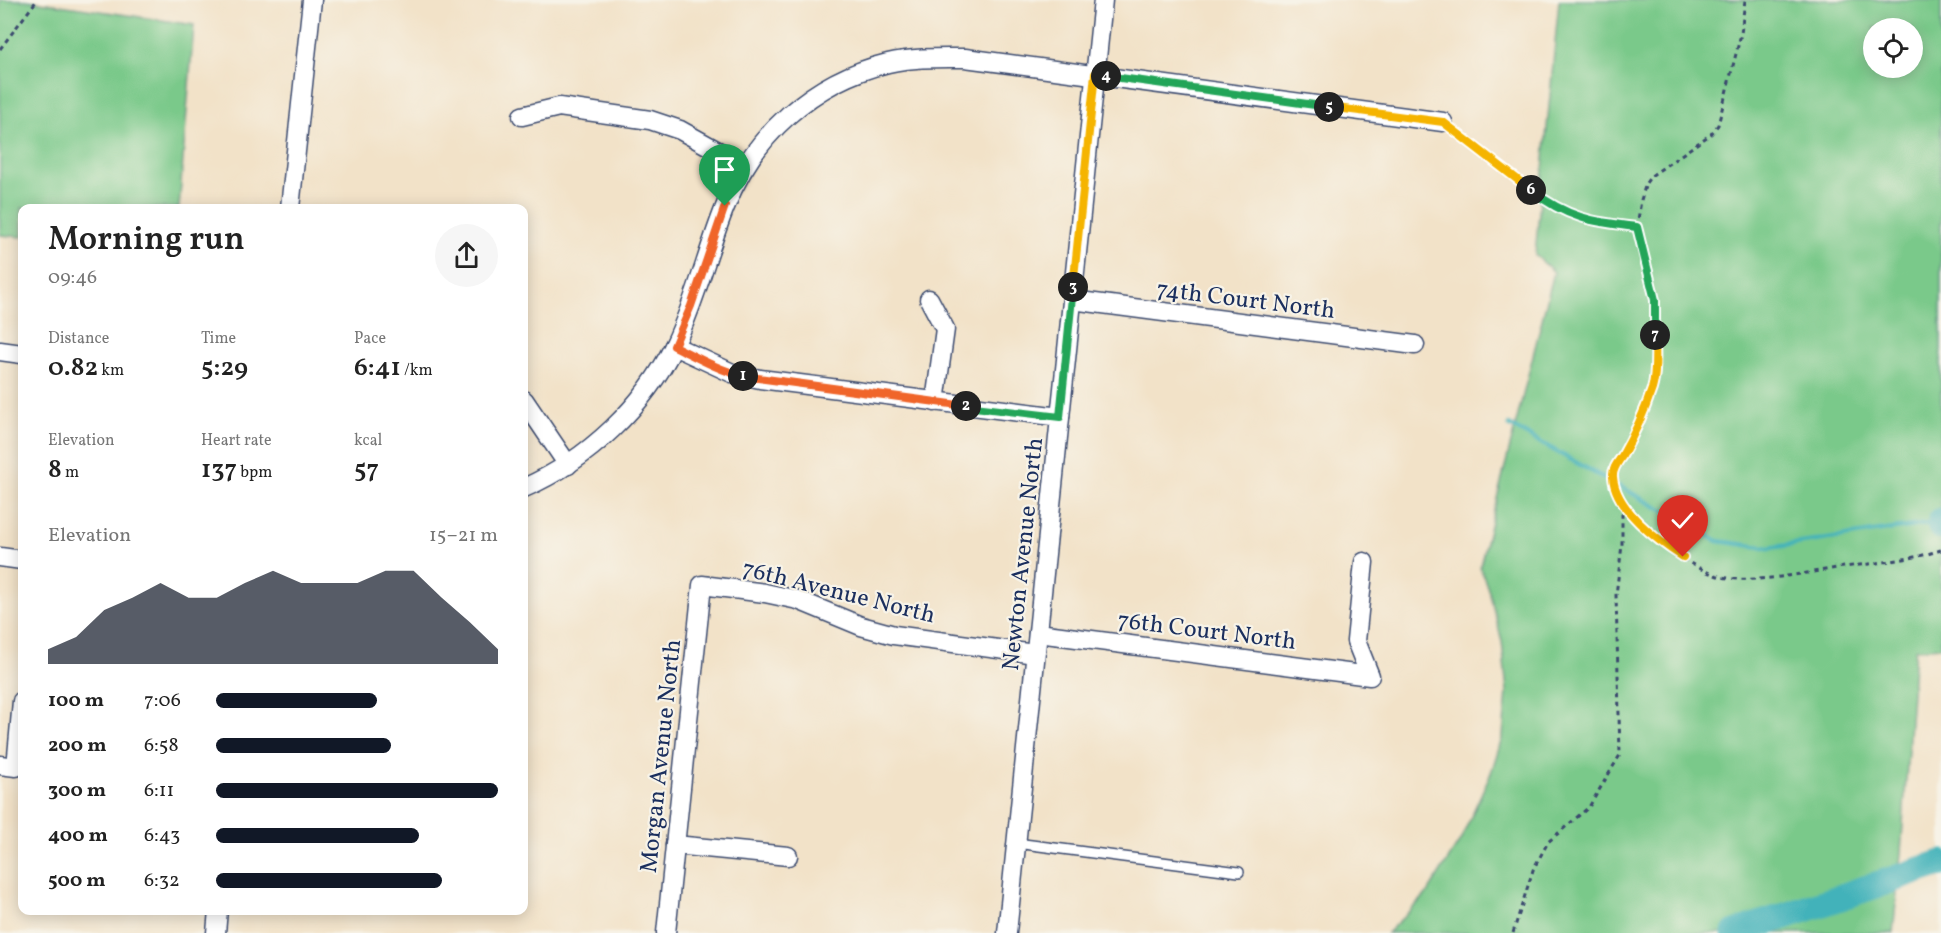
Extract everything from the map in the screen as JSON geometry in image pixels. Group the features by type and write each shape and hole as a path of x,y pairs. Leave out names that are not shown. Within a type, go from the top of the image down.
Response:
{"street":[{"path":"290,204 312,0"},
{"name":"Newton Avenue North","path":"1007,933 1103,0"},
{"path":"528,486 568,465 619,423 648,387 674,346 691,306 725,206 745,166 763,140 789,113 819,90 853,74 890,62 927,57 965,58 1443,122"},
{"path":"522,116 559,106 650,120 680,130 745,166"},
{"path":"929,299 945,329 935,402"},
{"name":"74th Court North","path":"1072,300 1415,345"},
{"path":"674,346 732,373 760,379 1060,417"},
{"path":"0,351 18,353"},
{"path":"528,406 568,465"},
{"path":"0,557 18,559"},
{"name":"76th Court North","path":"1038,633 1370,676 1356,641 1364,562"},
{"name":"76th Avenue North","path":"702,585 765,593 798,600 861,626 894,635 1035,654"},
{"name":"Morgan Avenue North","path":"666,933 702,585"},
{"path":"0,765 16,767 18,745"},
{"path":"675,845 788,856"},
{"path":"216,933 218,915"}],"lane":[{"path":"1016,843 1239,872"}],"path":[{"path":"0,49 37,0"},
{"path":"1513,933 1533,870 1548,842 1589,807 1620,755 1616,595 1622,544 1622,502 1613,477 1614,469 1635,434 1654,379 1655,300 1637,227 1637,218 1646,183 1652,176 1711,134 1718,124 1741,34 1745,0"},
{"path":"1443,122 1537,195 1556,207 1575,217 1596,223 1637,227"},
{"path":"1622,502 1661,543 1705,570 1724,578 1781,576 1908,558 1941,550"}],"green space":[{"path":"0,0 26,0 194,25 179,204 18,204 18,237 0,235"},
{"path":"1559,0 1941,0 1941,647 1915,649 1893,933 1387,933 1427,894 1460,841 1492,770 1503,735 1507,692 1502,641 1480,566 1554,272 1535,255"}],"waterway":[{"path":"1509,425 1611,482"},
{"path":"1619,486 1718,541 1769,548 1940,522"},
{"path":"1941,521 1941,526"},
{"path":"1735,933 1941,863"}],"route":[{"path":"725,206 691,306 674,346 732,373 760,379 1060,417 1095,74 1443,122 1463,140 1556,207 1575,217 1596,223 1637,227 1656,307 1654,379 1635,434 1614,469 1613,477 1622,502 1661,543 1683,557"}]}
